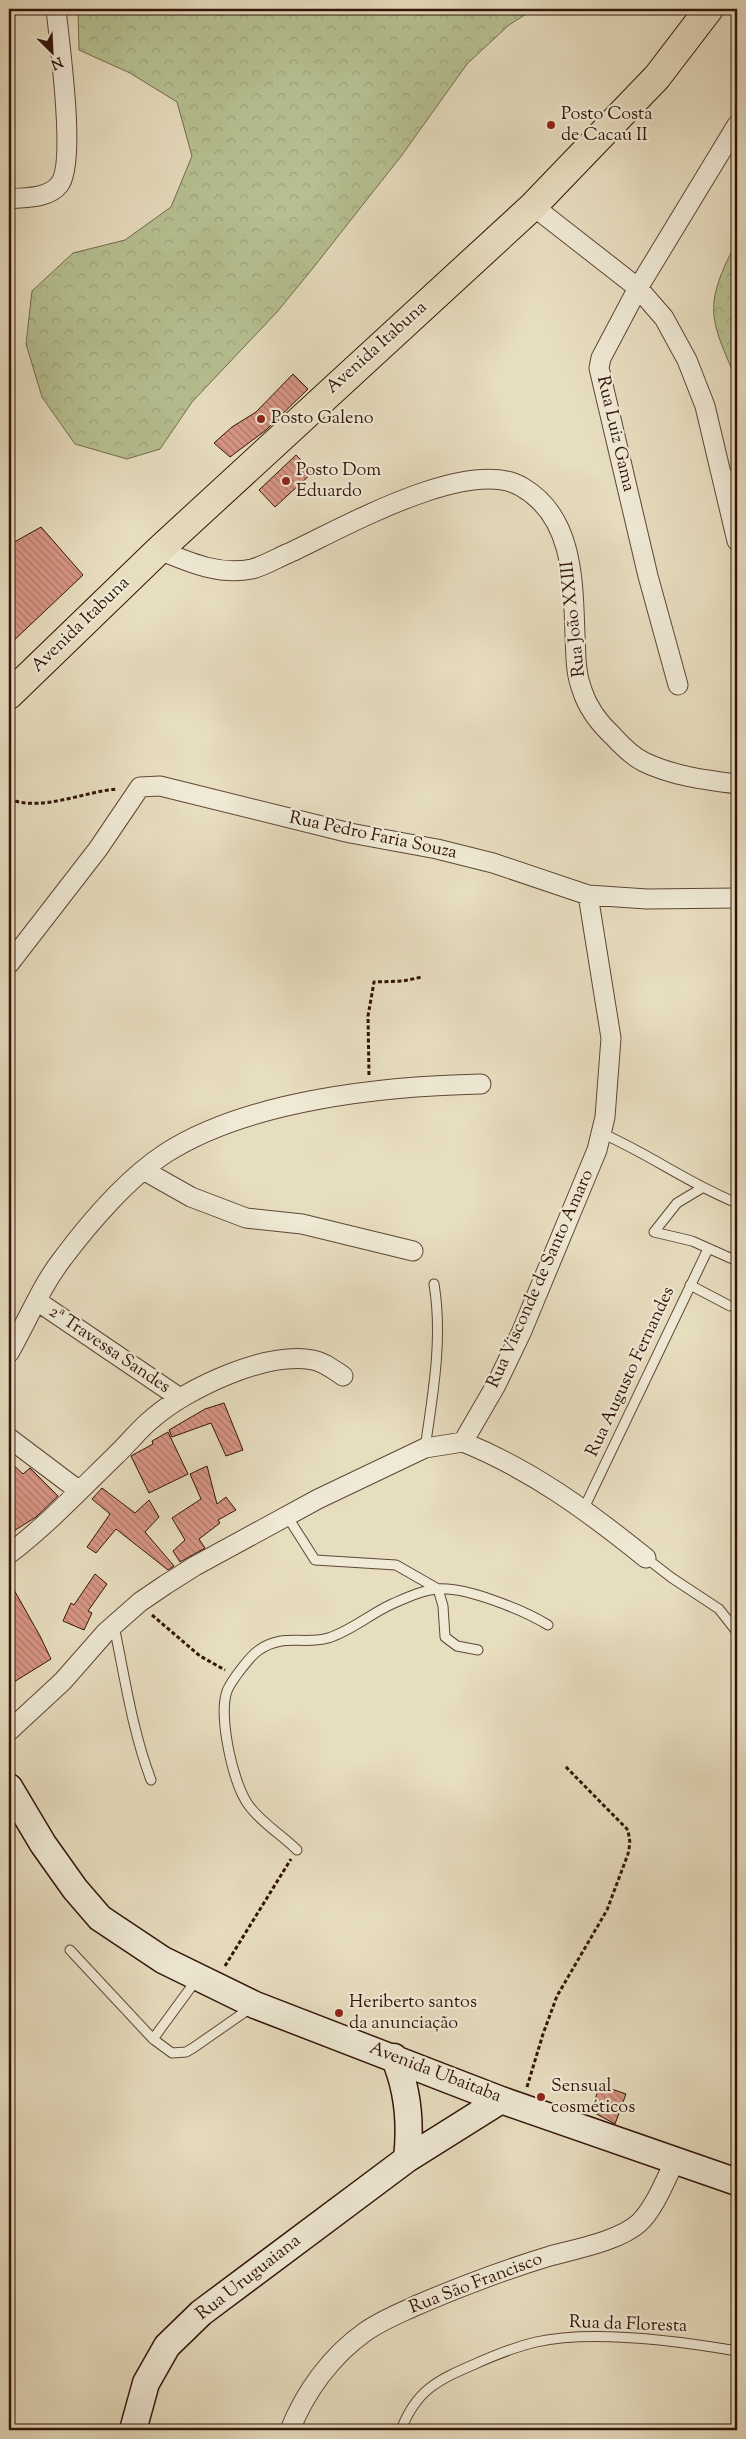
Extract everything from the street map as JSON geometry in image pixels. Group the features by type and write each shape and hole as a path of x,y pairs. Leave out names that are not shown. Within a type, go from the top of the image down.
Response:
{"main road":[{"name":"Avenida Itabuna","path":"9,695 159,550 533,206 658,77 709,9"},
{"name":"Avenida Ubaitaba","path":"9,1787 43,1844 75,1889 100,1918 163,1960 255,2005 512,2103 737,2182"},
{"path":"394,2057 400,2070 408,2106 410,2127 407,2159"},
{"name":"Rua Uruguaiana","path":"134,2430 146,2383 167,2346 201,2312 407,2159 512,2103"}],"street":[{"path":"9,199 43,196 51,192 61,183 66,168 65,95 56,9"},
{"name":"Rua Luiz Gama","path":"678,684 648,576 599,368 601,358 638,288 737,125"},
{"path":"533,206 638,288 664,318 687,360 705,406 737,541"},
{"name":"Rua João XXIII","path":"159,550 220,571 253,569 401,501 461,480 494,479 522,486 546,506 560,528 567,550 573,578 576,668 581,690 591,712 624,748 643,762 692,778 737,784"},
{"name":"Rua Pedro Faria Souza","path":"140,787 160,786 350,833 493,863 588,895 647,899 737,898"},
{"path":"9,964 98,849 140,787"},
{"name":"Rua Visconde de Santo Amaro","path":"463,1442 496,1384 521,1333 597,1150 601,1133 606,1108 611,1038 588,895"},
{"path":"9,1353 62,1259 122,1190 164,1154 195,1136 263,1113 297,1105 435,1085 482,1084"},
{"path":"145,1171 192,1196 246,1218 302,1224 413,1251"},
{"name":"2ª Travessa Sandes","path":"38,1301 180,1398"},
{"path":"9,1554 51,1519 152,1418 180,1398 241,1370 284,1358 314,1360 328,1366 343,1376"},
{"path":"9,1438 78,1490"},
{"path":"9,1730 63,1680 114,1625 140,1602 195,1566 287,1516 425,1448 463,1442 510,1463 584,1508 646,1558"},
{"name":"Rua São Francisco","path":"290,2430 298,2409 318,2378 365,2332 380,2322 441,2295 517,2266 594,2244 631,2229 640,2222 651,2205 675,2161"}],"lane":[{"path":"715,447 737,493"},
{"path":"601,1133 631,1146 702,1188 737,1203"},
{"path":"702,1188 677,1203 654,1232 692,1241 737,1261"},
{"name":"Rua Augusto Fernandes","path":"584,1508 708,1249"},
{"path":"425,1448 435,1382 438,1326 434,1284"},
{"path":"690,1285 730,1306"},
{"path":"287,1516 314,1560 396,1565 438,1588 464,1592 527,1612 548,1625"},
{"path":"646,1558 672,1578 719,1609 737,1632"},
{"path":"438,1588 443,1606 445,1637 457,1646 478,1650"},
{"path":"297,1850 281,1834 263,1822 249,1806 239,1788 226,1738 227,1692 234,1676 239,1674 258,1650 275,1642 290,1638 306,1642 329,1638 390,1605 416,1594 438,1588"},
{"path":"114,1625 128,1689 132,1723 152,1780"},
{"path":"70,1950 153,2039 172,2052 186,2052 255,2005"},
{"path":"153,2039 206,1981"},
{"name":"Rua da Floresta","path":"402,2430 406,2418 422,2394 446,2376 501,2352 537,2342 603,2337 639,2338 698,2344 737,2351"}],"path":[{"path":"9,799 22,804 43,803 100,791 140,787"},
{"path":"370,1093 368,1016 374,982 404,981 422,977"},
{"path":"140,1602 158,1622 200,1656 224,1670 239,1674"},
{"path":"512,2103 557,1996 607,1910 630,1843 628,1830 565,1766"},
{"path":"206,1981 248,1926 297,1850"}],"green space":[{"path":"78,9 534,9 509,25 467,64 402,155 313,268 277,312 192,402 160,449 127,459 75,444 42,397 26,344 32,291 73,253 125,240 171,207 192,156 177,102 130,73 79,50"},
{"path":"737,241 737,381 720,341 714,311 719,281"}],"building":[{"name":"Posto Galeno","path":"293,374 308,389 266,430 230,457 214,443 232,427 256,412"},
{"name":"Posto Dom Eduardo","path":"296,455 313,472 275,507 259,490"},
{"path":"41,527 83,575 9,645 9,545"},
{"path":"224,1403 243,1450 226,1456 211,1423 172,1437 169,1430 205,1409"},
{"path":"168,1432 188,1474 149,1493 131,1456 153,1444 152,1441"},
{"path":"9,1461 23,1474 30,1468 58,1496 36,1517 9,1534"},
{"path":"207,1466 217,1504 226,1497 236,1510 218,1520 220,1523 199,1539 205,1548 180,1562 173,1551 185,1540 172,1518 201,1499 190,1474"},
{"path":"102,1488 135,1513 149,1500 159,1517 145,1532 174,1566 168,1570 116,1529 96,1553 87,1547 110,1514 92,1499"},
{"path":"95,1574 107,1584 88,1611 92,1613 84,1630 63,1621 71,1603 74,1605"},
{"path":"9,1581 51,1659 9,1685"},
{"path":"600,2085 626,2094 615,2124 591,2111"}],"place":[{"name":"Posto Costa de Cacau II","path":"551,125"},
{"name":"Posto Galeno","path":"261,419"},
{"name":"Posto Dom Eduardo","path":"286,481"},
{"name":"Heriberto santos da anunciação","path":"339,2013"},
{"name":"Sensual cosméticos","path":"541,2097"}]}
